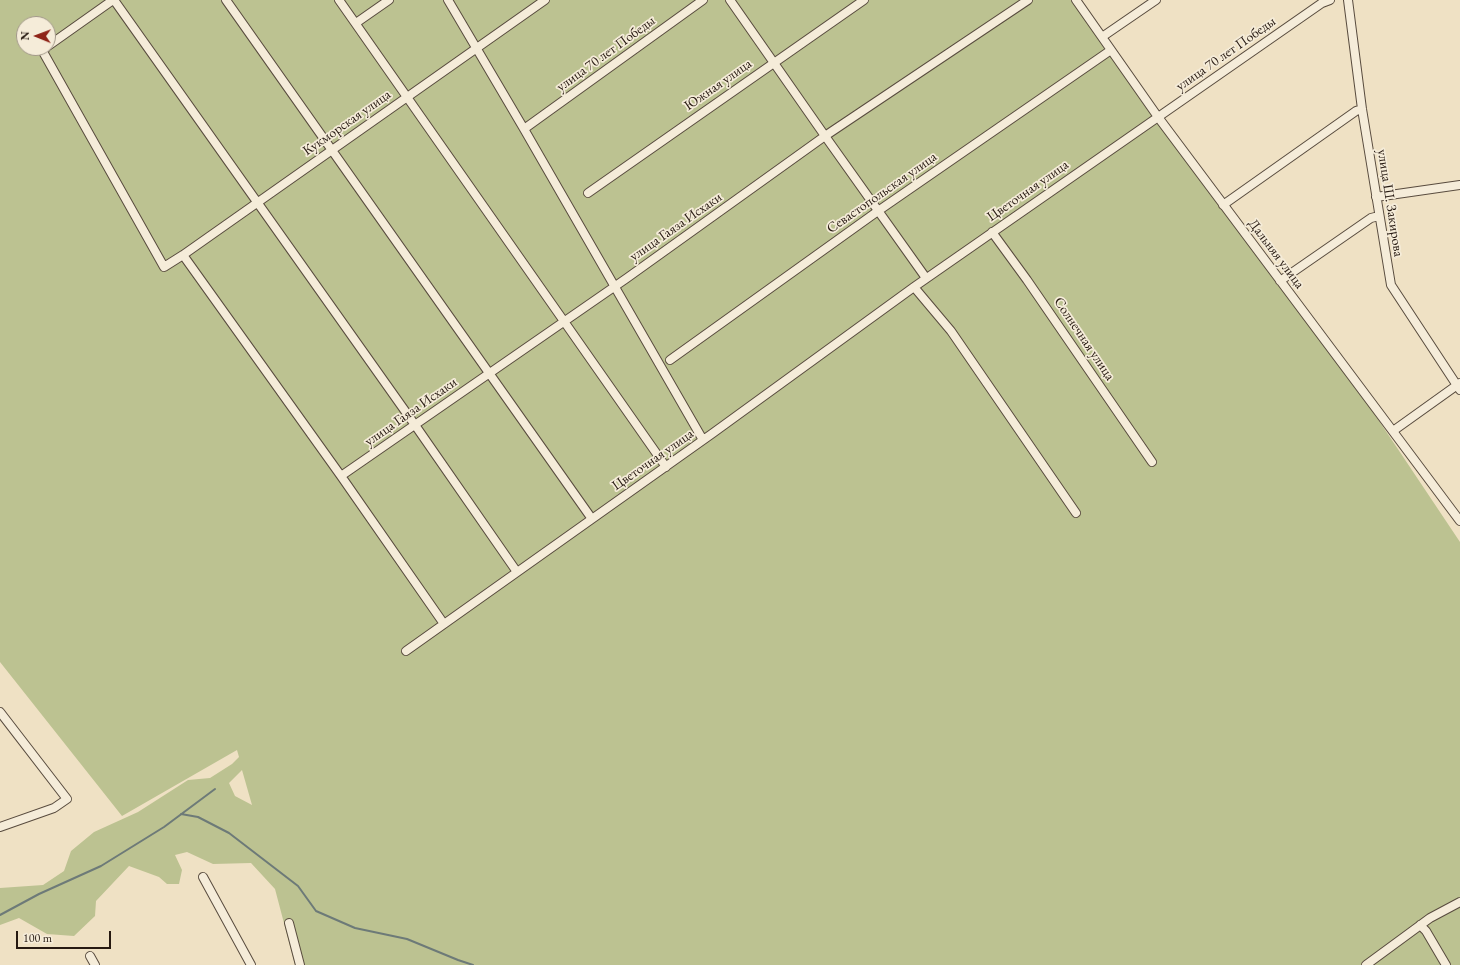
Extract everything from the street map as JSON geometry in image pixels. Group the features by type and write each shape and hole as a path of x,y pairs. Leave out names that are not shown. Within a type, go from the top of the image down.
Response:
{"street":[{"path":"56,41 114,0 258,202 517,572"},
{"path":"226,0 592,519"},
{"path":"339,0 666,467"},
{"path":"356,23 389,0"},
{"path":"448,0 703,440"},
{"name":"Кукморская улица","path":"45,56 164,267 545,0"},
{"name":"улица 70 лет Победы","path":"524,129 703,0"},
{"path":"730,0 926,278"},
{"name":"Южная улица","path":"588,193 864,0"},
{"name":"улица Гаяза Исхаки","path":"341,476 614,287 825,136 1028,0"},
{"name":"Дальняя улица","path":"1076,0 1158,117 1460,521"},
{"path":"1102,37 1156,0"},
{"name":"улица 70 лет Победы","path":"1158,117 1322,3 1330,0"},
{"name":"улица Ш. Закирова","path":"1348,0 1362,110 1391,285 1459,387"},
{"name":"Севастопольская улица","path":"670,360 878,211 1111,50"},
{"path":"1224,205 1356,111 1362,110"},
{"name":"Цветочная улица","path":"406,651 666,467 926,278 1158,117"},
{"path":"1376,197 1460,186"},
{"path":"1280,281 1371,218 1379,216"},
{"name":"Солнечная улица","path":"992,232 1027,280 1152,462"},
{"path":"183,255 341,476 444,624"},
{"path":"914,287 951,331 1076,513"},
{"path":"1393,431 1459,387"},
{"path":"0,712 67,799 54,808 0,827"},
{"path":"204,877 251,965"},
{"path":"1366,965 1420,924 1460,902"},
{"path":"289,923 300,965"},
{"path":"1420,924 1426,931 1446,965"},
{"path":"90,956 95,965"}],"green space":[{"path":"0,0 1071,0 1116,63 1333,352 1460,542 1460,965 295,965 275,889 251,863 213,864 187,852 175,855 182,870 179,884 167,884 159,877 129,866 96,901 95,916 74,936 47,934 19,918 0,925 0,888 43,885 64,871 71,851 94,832 138,812 188,780 210,778 232,764 239,757 237,750 122,816 0,662","holes":["242,770 252,805 235,796 229,783"]}],"waterway":[{"path":"0,915 39,894 101,866 164,827 215,789"},
{"path":"181,814 198,817 229,833 298,886 316,911 355,928 407,939 473,965"}]}
